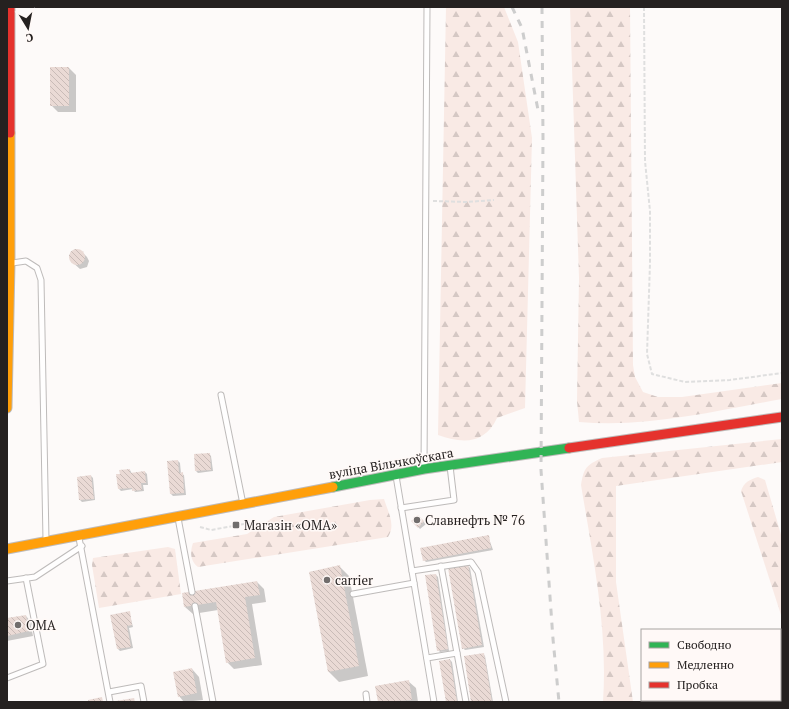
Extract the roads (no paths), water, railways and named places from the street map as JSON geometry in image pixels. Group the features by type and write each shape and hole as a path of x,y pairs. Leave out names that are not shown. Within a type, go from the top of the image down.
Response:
{"main road":[{"path":"7,408 10,7"},
{"name":"вуліца Вільчкоўскага","path":"7,549 177,518 424,469 587,447 782,417"}],"lane":[{"path":"424,469 427,7"},
{"path":"8,263 26,261 37,268 41,280 46,542"},
{"path":"221,395 243,505"},
{"path":"401,508 454,500 450,465"},
{"path":"395,474 434,702"},
{"path":"177,518 192,592"},
{"path":"79,536 110,702"},
{"path":"7,581 35,577 82,546"},
{"path":"412,571 471,562 478,572 506,702"},
{"path":"441,566 466,702"},
{"path":"7,678 43,664 26,578"},
{"path":"353,594 414,584"},
{"path":"195,606 213,702"},
{"path":"427,658 457,653"},
{"path":"109,692 141,686 144,702"},
{"path":"366,694 367,702"}],"railway":[{"path":"512,7 522,28 539,115"},
{"path":"542,7 543,138 541,470 559,702"}],"place":[{"name":"Славнефть № 76","path":"417,520"},
{"name":"Магазін «ОМА»","path":"236,525"},
{"name":"carrier","path":"327,580"},
{"name":"ОМА","path":"18,625"}]}
